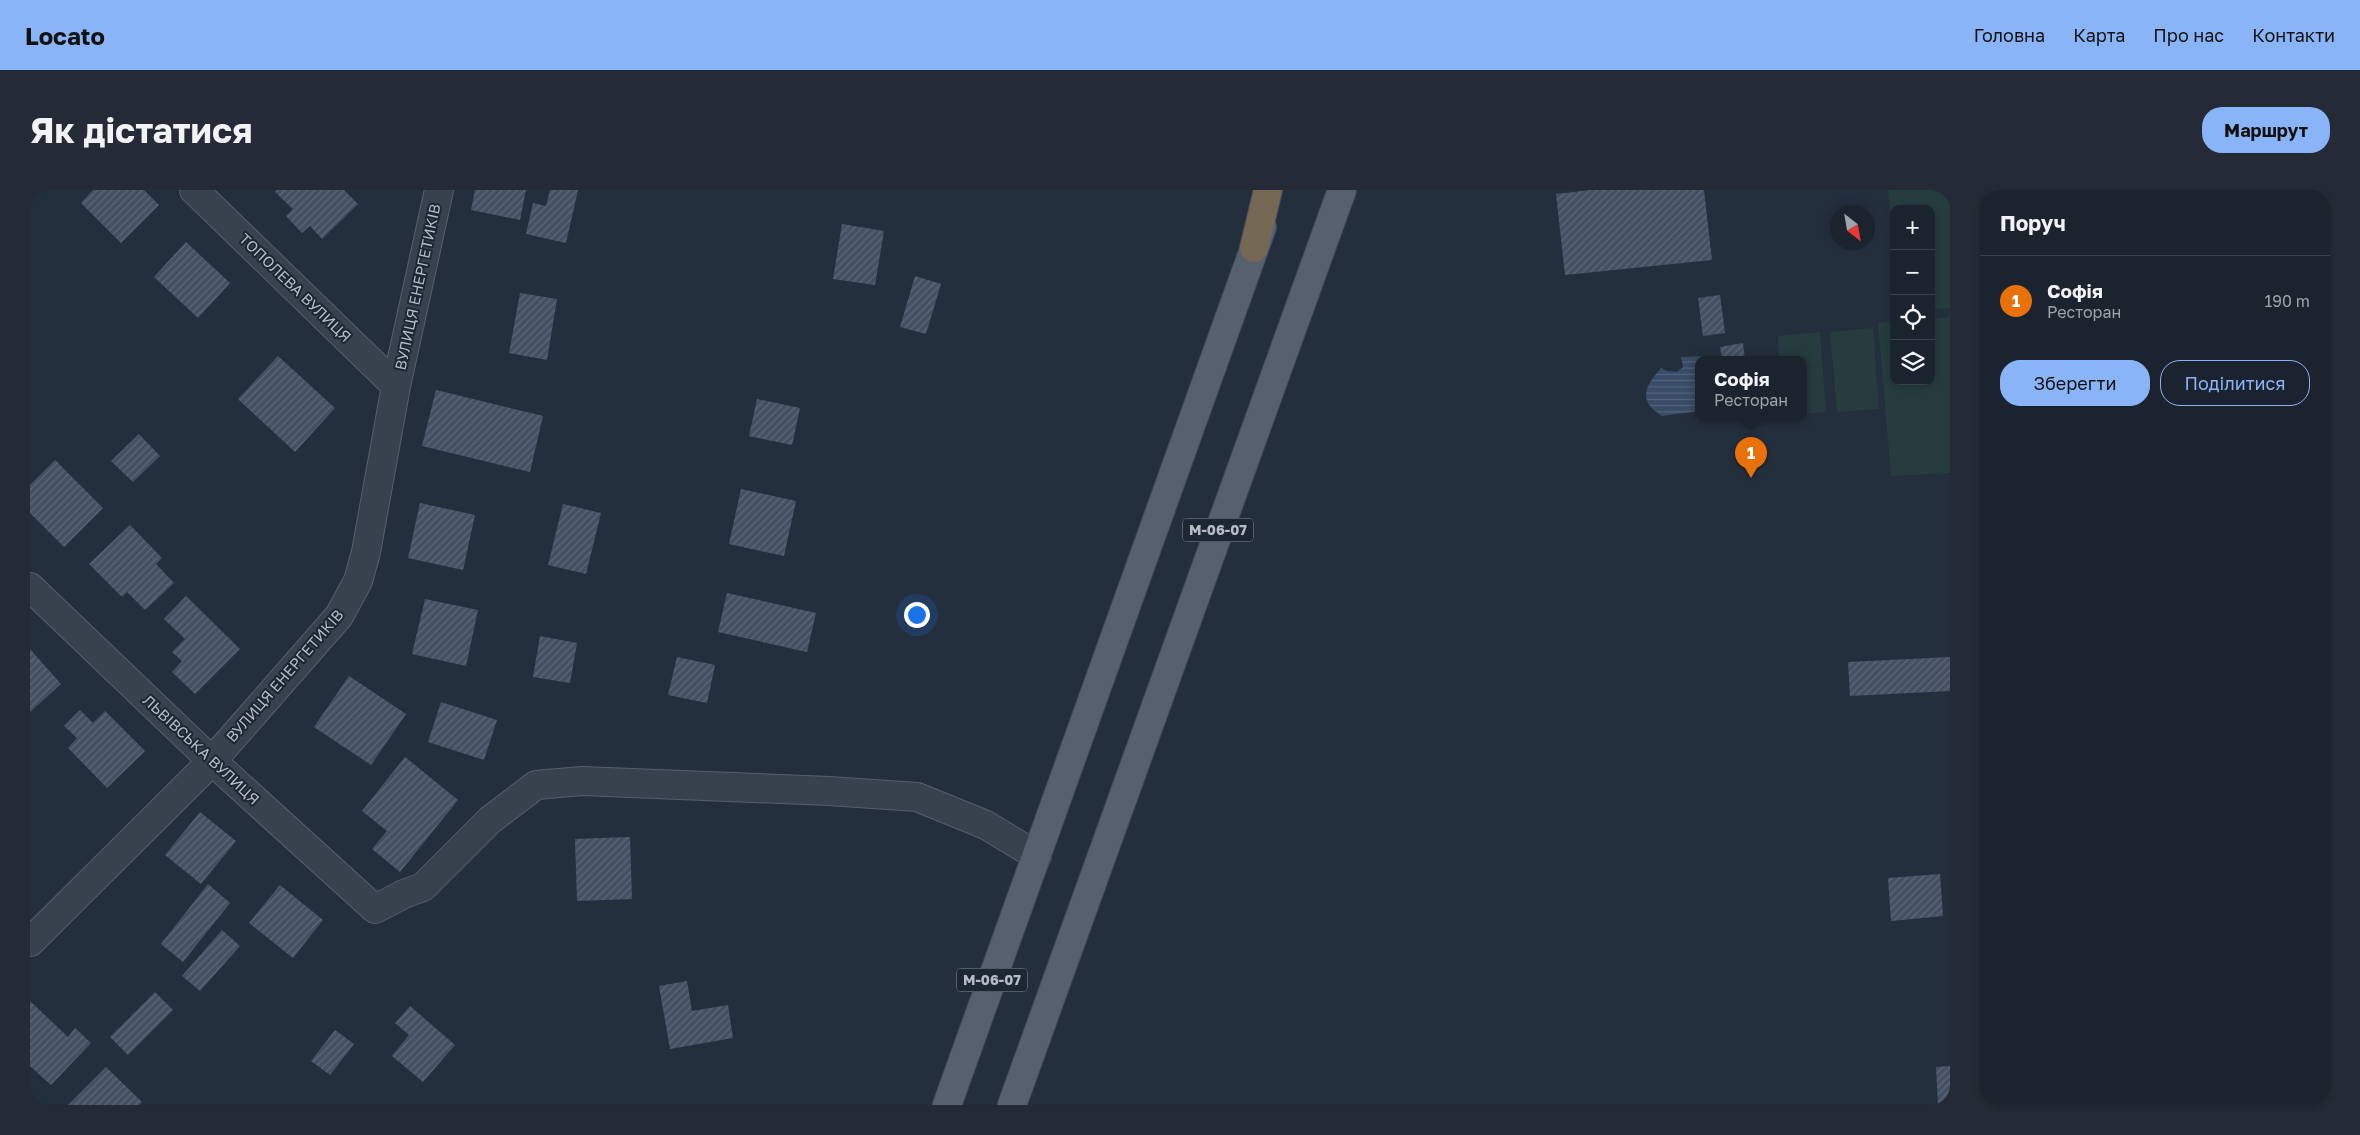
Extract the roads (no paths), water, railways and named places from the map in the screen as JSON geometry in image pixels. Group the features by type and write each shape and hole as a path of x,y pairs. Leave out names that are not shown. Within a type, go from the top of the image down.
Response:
{"highway":[{"path":"1254,248 1268,190"}],"main road":[{"name":"М-06-07","path":"947,1105 1275,190"},
{"name":"М-06-07","path":"1012,1105 1342,190"}],"street":[{"name":"ТОПОЛЕВА ВУЛИЦЯ","path":"194,190 396,386"},
{"name":"ВУЛИЦЯ ЕНЕРГЕТИКІВ","path":"30,942 212,761 339,616 358,581 366,552 396,386 439,190"},
{"name":"ЛЬВІВСЬКА ВУЛИЦЯ","path":"30,587 212,761 375,909 404,894 423,887 490,820 536,786 582,781 829,791 917,797 986,825 1037,856"}],"water":[{"path":"1681,357 1695,357 1695,411 1662,416 1649,404 1646,399 1646,393 1651,381 1661,368 1677,372 1683,367"}],"place":[{"name":"Софія","path":"1751,478"}]}
